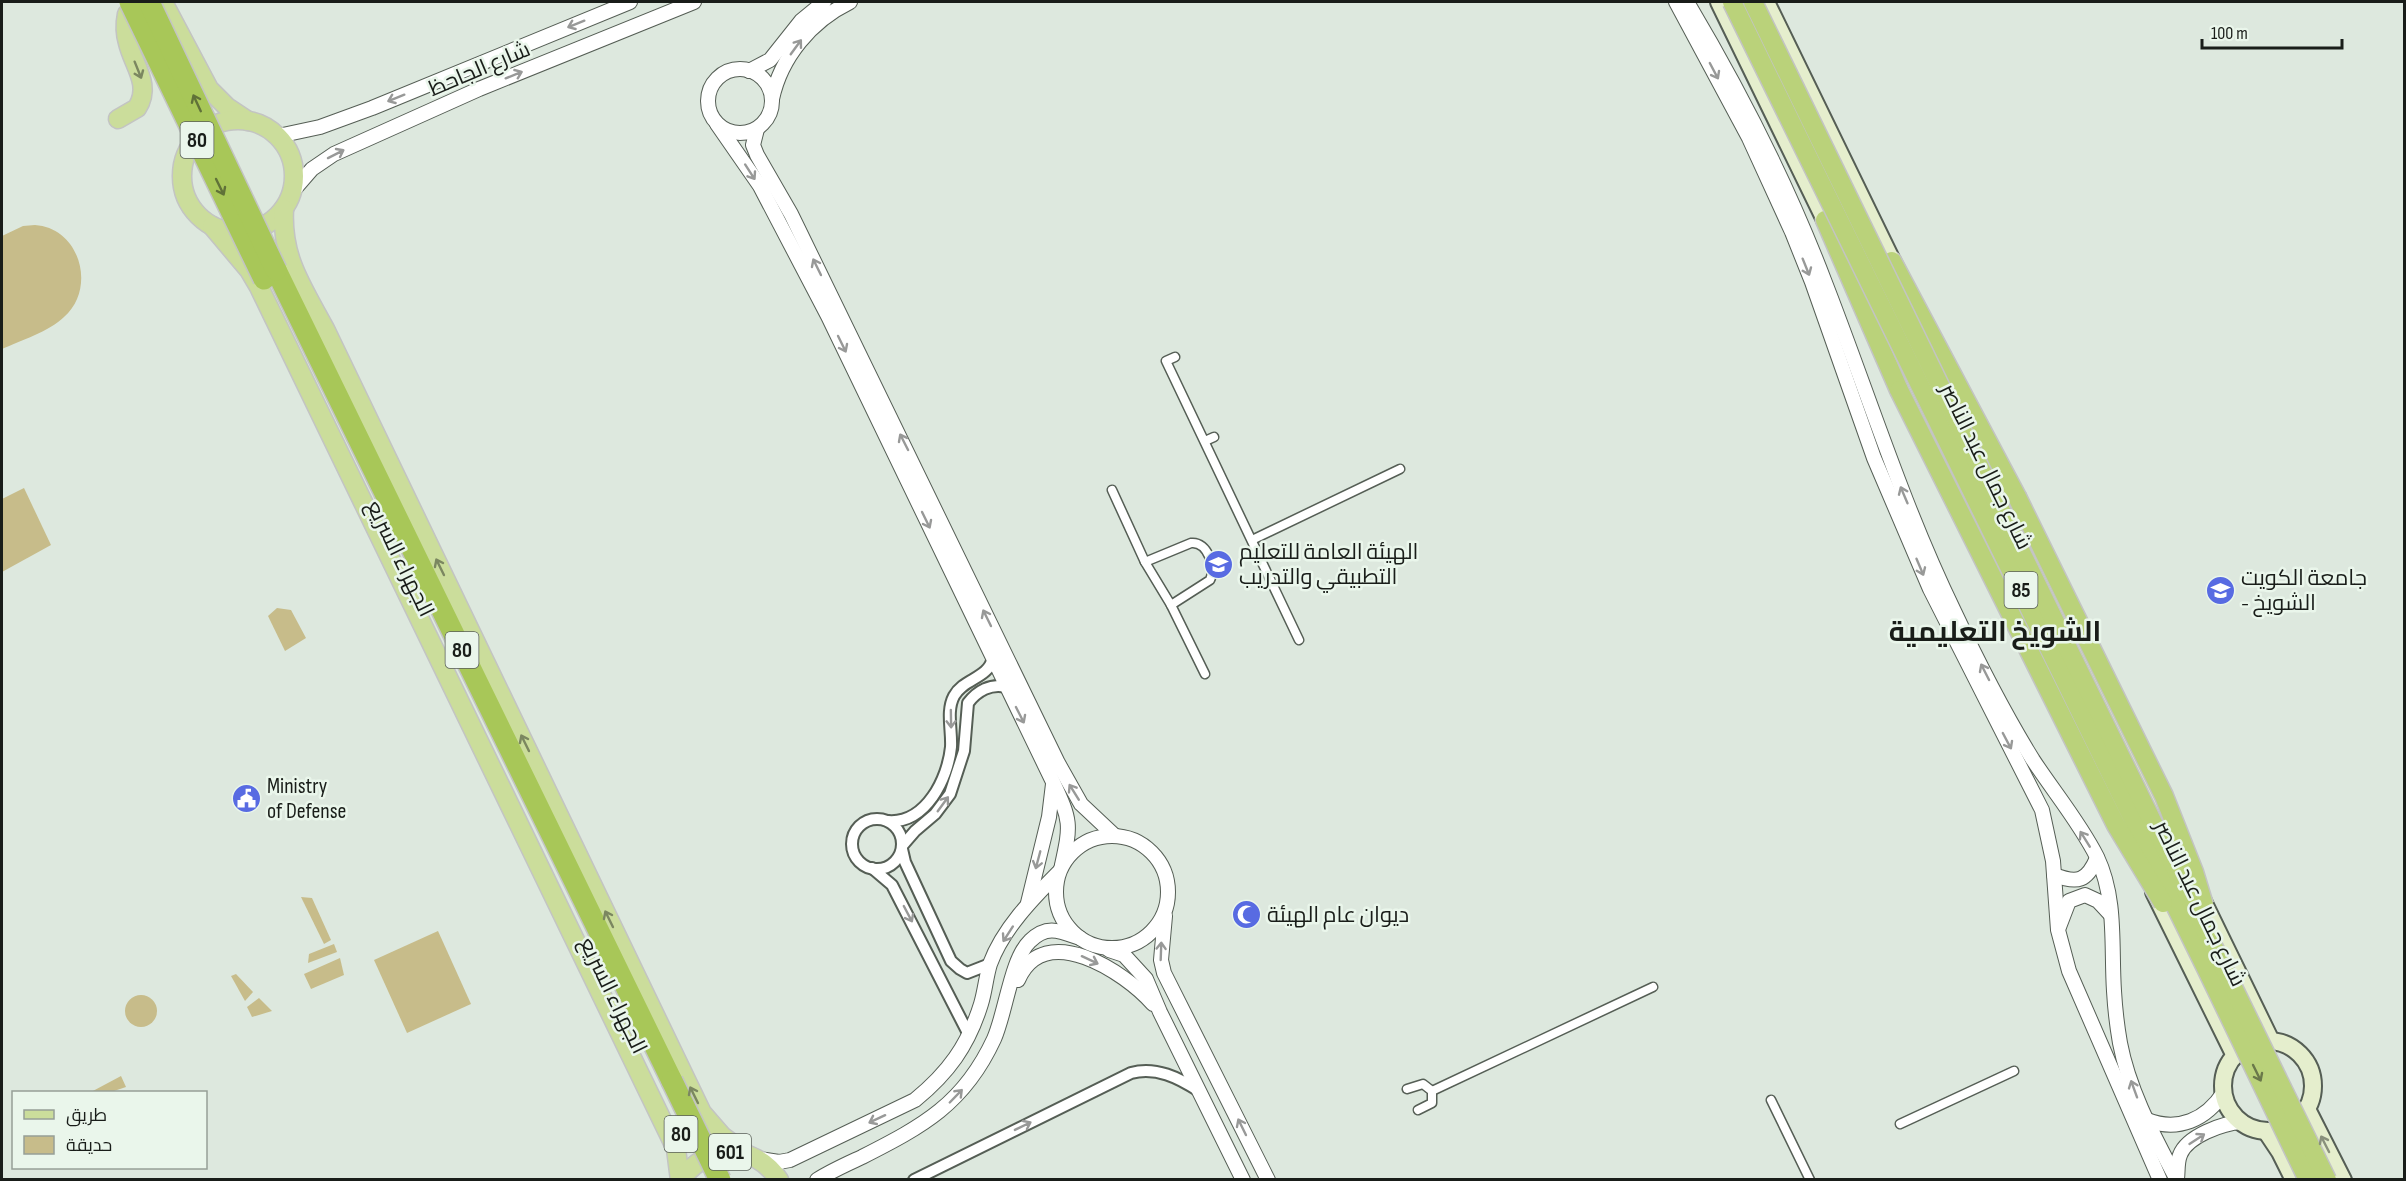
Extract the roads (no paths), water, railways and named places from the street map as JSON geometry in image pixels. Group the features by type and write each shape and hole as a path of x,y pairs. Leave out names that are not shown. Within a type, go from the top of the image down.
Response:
{"highway":[{"name":"الجهراء السريع","path":"149,2 281,280 720,1179"},
{"name":"شارع جمال عبد الناصر","path":"1732,2 2213,963 2327,1179"},
{"name":"شارع جمال عبد الناصر","path":"1753,2 2213,963 2308,1179"},
{"name":"الجهراء السريع","path":"126,6 704,1179"},
{"path":"1825,220 1899,390 2116,825 2156,893 2213,963"},
{"path":"1892,261 2017,496 2164,796 2194,872 2213,963"}],"main road":[{"path":"163,2 209,89 227,107 248,121"},
{"path":"1719,2 2235,1056"},
{"path":"1766,2 2271,1041"},
{"path":"126,6 181,122 184,160 182,177 185,194 192,209 212,226 229,232 247,232 272,222 284,209 292,192 294,175 291,158 278,136 264,126 248,121 230,120 205,131 192,144 184,160"},
{"path":"118,119 138,108 143,93 142,78 126,37 126,6"},
{"name":"الجهراء السريع","path":"284,209 284,238 292,269 330,339 702,1113 722,1136 752,1156"},
{"name":"الجهراء السريع","path":"212,226 249,270 259,287 676,1149 680,1179"},
{"path":"2271,1041 2293,1048 2308,1065 2313,1087 2307,1109 2299,1119 2289,1125 2266,1131 2242,1122 2227,1103 2224,1080 2235,1056 2245,1047 2258,1042 2271,1041"},
{"path":"2307,1109 2343,1179"},
{"path":"2266,1131 2294,1179"},
{"name":"601","path":"680,1179 694,1164 713,1154 724,1152 752,1156 779,1179"}],"street":[{"name":"شارع الجاحظ","path":"278,136 320,127 372,108 630,2"},
{"name":"شارع الجاحظ","path":"292,192 312,169 334,154 479,89 694,2"},
{"path":"749,71 771,60 801,21 824,2"},
{"path":"850,2 825,17 801,40 782,70 768,116 757,129 753,145 791,213 1066,810 1070,826 1055,891 1058,909 1066,926 1080,938"},
{"path":"1676,2 1749,138 1824,296"},
{"path":"1687,2 1728,70 1761,133 1824,296 1874,458 1930,590 2042,810 2049,837 2058,930 2069,971 2160,1179"},
{"path":"772,99 762,78 749,71 730,70 716,80 711,87 708,104 710,113 760,186 917,484 993,658 1073,792 1090,813 1114,835"},
{"path":"717,124 722,129 736,134 757,129"},
{"path":"1834,325 1953,610 2012,724 2097,858 2106,885 2111,915 2114,992 2121,1045 2132,1087 2146,1120 2177,1179"},
{"path":"1175,357 1166,361 1299,640"},
{"path":"1205,441 1214,437"},
{"path":"1252,540 1400,469"},
{"path":"1112,490 1144,562 1171,605 1205,674"},
{"path":"1144,562 1191,543 1196,542 1203,546 1213,569 1210,580 1171,605"},
{"path":"969,1035 892,885 872,868 859,861 852,843 854,835 864,822 872,819 904,820 913,816 934,795 949,761 951,710 954,696 963,686 986,672 993,658"},
{"path":"872,868 888,866 899,856 902,847 915,831 935,814 950,794 964,751 968,703 986,688 1007,679"},
{"path":"1028,903 1051,810 1053,782"},
{"path":"888,821 899,831 905,862 951,961 967,973 990,964"},
{"path":"752,1156 779,1162 790,1160 903,1106 922,1094 952,1065 969,1035 981,1005 990,964 1028,903 1082,843 1096,837 1114,835 1128,837 1143,844 1156,855 1164,870 1168,886 1161,946 1164,974 1268,1179"},
{"path":"2054,875 2067,880 2078,880 2090,874 2097,858"},
{"path":"2058,930 2069,901 2076,897 2085,895 2098,901 2111,915"},
{"path":"1104,948 1123,948 1141,941 1155,929 1165,912"},
{"path":"1004,1012 1019,957 1029,941 1042,932 1055,929 1124,956 1135,965 1146,980 1243,1179"},
{"path":"817,1179 930,1120 953,1101 970,1081 994,1038 1021,971 1040,955 1053,951 1073,953 1114,972 1140,990 1160,1012"},
{"path":"1432,1091 1653,987"},
{"path":"914,1179 1131,1073 1152,1071 1166,1073 1201,1094 1222,1087"},
{"path":"1900,1124 2014,1071"},
{"path":"1407,1089 1423,1084 1432,1091"},
{"path":"1418,1110 1432,1103 1432,1091"},
{"path":"2146,1120 2158,1124 2180,1125 2210,1110 2224,1092"},
{"path":"1771,1100 1810,1179"},
{"path":"903,1106 914,1129"},
{"path":"2177,1179 2180,1154 2187,1145 2217,1126 2242,1122"}],"place":[{"name":"الهيئة العامة للتعليم التطبيقي والتدريب","path":"1218,564"},
{"name":"جامعة الكويت - الشويخ","path":"2220,590"},
{"name":"Ministry of Defense","path":"246,798"},
{"name":"ديوان عام الهيئة","path":"1246,914"}],"district":[{"name":"الشويخ التعليمية","path":"1995,631"}]}
